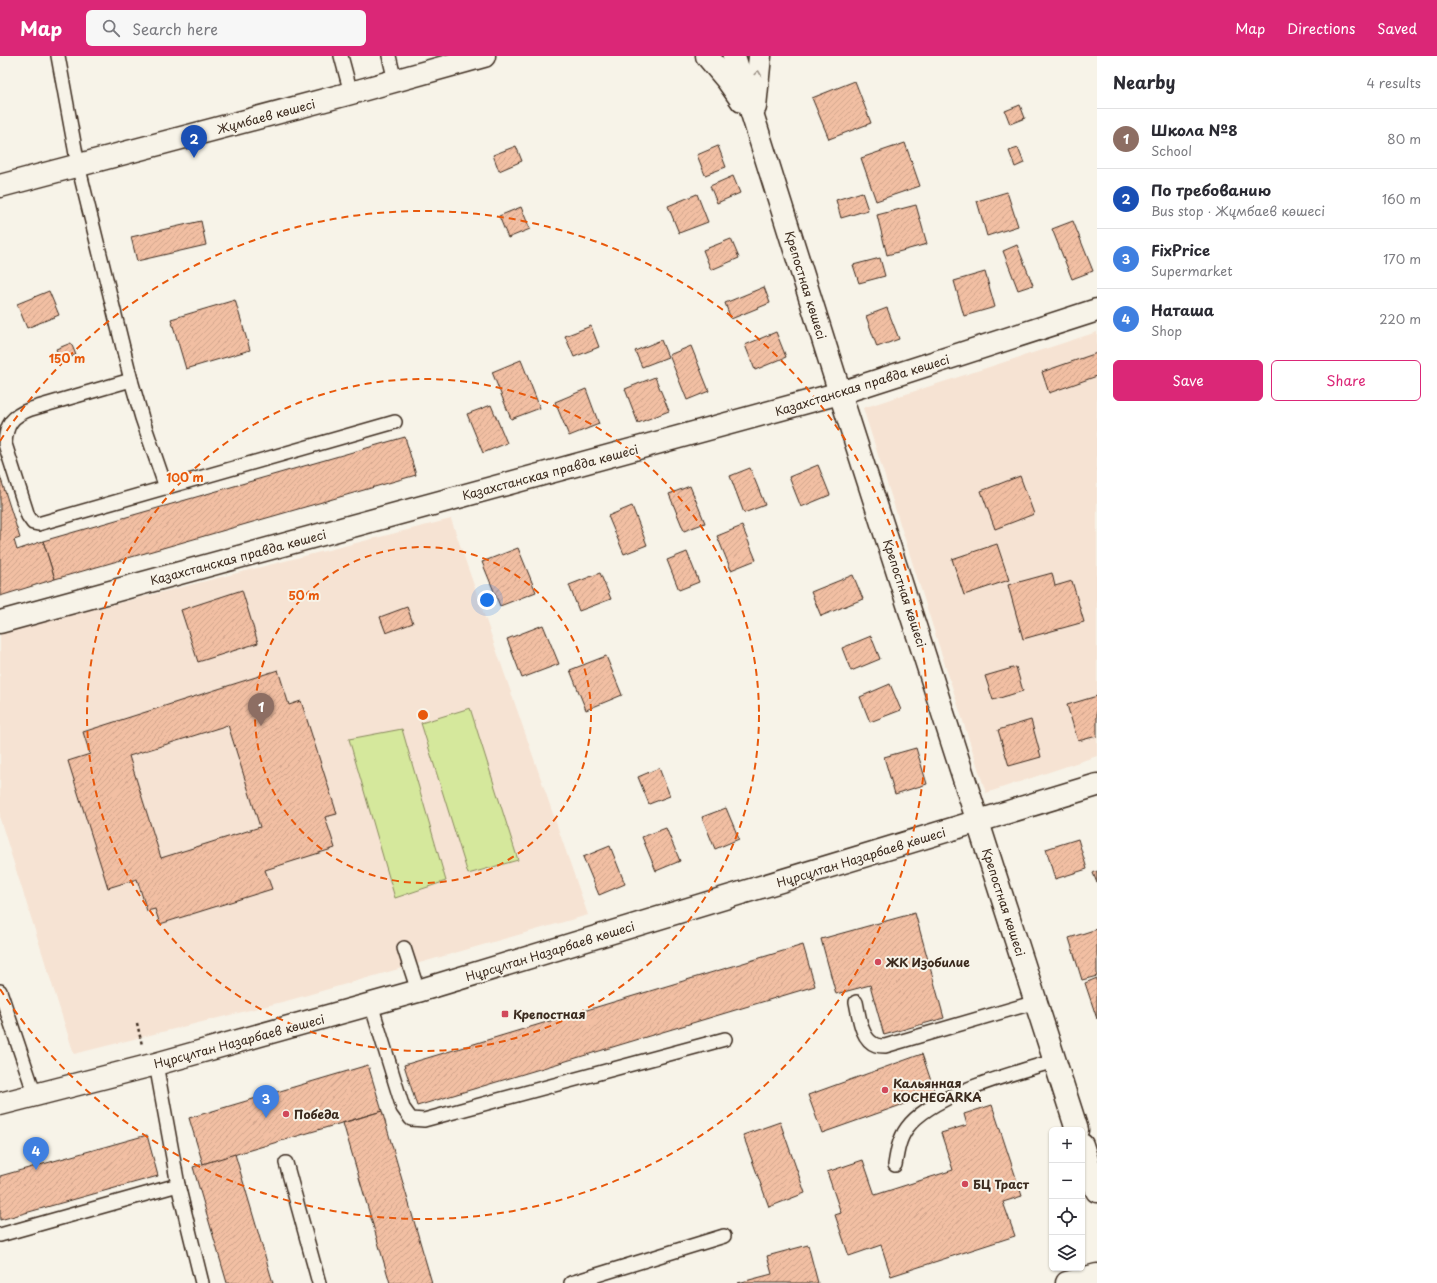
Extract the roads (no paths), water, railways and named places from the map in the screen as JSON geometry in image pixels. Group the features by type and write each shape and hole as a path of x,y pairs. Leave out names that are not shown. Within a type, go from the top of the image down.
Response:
{"street":[{"name":"Жұмбаев көшесі","path":"0,186 351,94 484,56"},
{"path":"707,56 728,81 754,118"},
{"name":"Крепостная көшесі","path":"734,56 840,393 1076,1127"},
{"path":"754,118 760,56"},
{"name":"Казахстанская правда көшесі","path":"0,622 840,393 1097,310"},
{"name":"Нұрсұлтан Назарбаев көшесі","path":"0,1104 295,1027 979,822 1097,785"},
{"path":"1085,1154 1097,1191"},
{"path":"1067,1283 1097,1275"}],"lane":[{"path":"58,56 78,165 131,380 142,418 166,488"},
{"path":"340,56 351,94"},
{"path":"389,56 395,81"},
{"path":"131,380 31,409 20,413 13,419 5,435 5,444 28,516 33,523 38,524 395,422"},
{"path":"404,948 418,991"},
{"path":"0,991 36,1095"},
{"path":"856,1002 868,1040 876,1045 886,1046 1036,1002"},
{"path":"371,1004 403,1108 411,1119 424,1120 725,1039"},
{"path":"895,1165 899,1144 905,1129 913,1120 925,1111 946,1099 972,1088 998,1078 1054,1061"},
{"path":"156,1064 178,1184 202,1283"},
{"path":"286,1163 319,1283"},
{"path":"0,1235 178,1184"},
{"path":"571,1283 724,1236"}],"place":[{"name":"По требованию","path":"194,158"},
{"name":"Школа №8","path":"261,726"},
{"name":"ЖК Изобилие","path":"878,962"},
{"name":"Крепостная","path":"505,1014"},
{"name":"Кальянная KOCHEGARKA","path":"885,1090"},
{"name":"Победа","path":"286,1114"},
{"name":"FixPrice","path":"266,1118"},
{"name":"Наташа","path":"36,1170"},
{"name":"БЦ Траст","path":"965,1184"}]}
